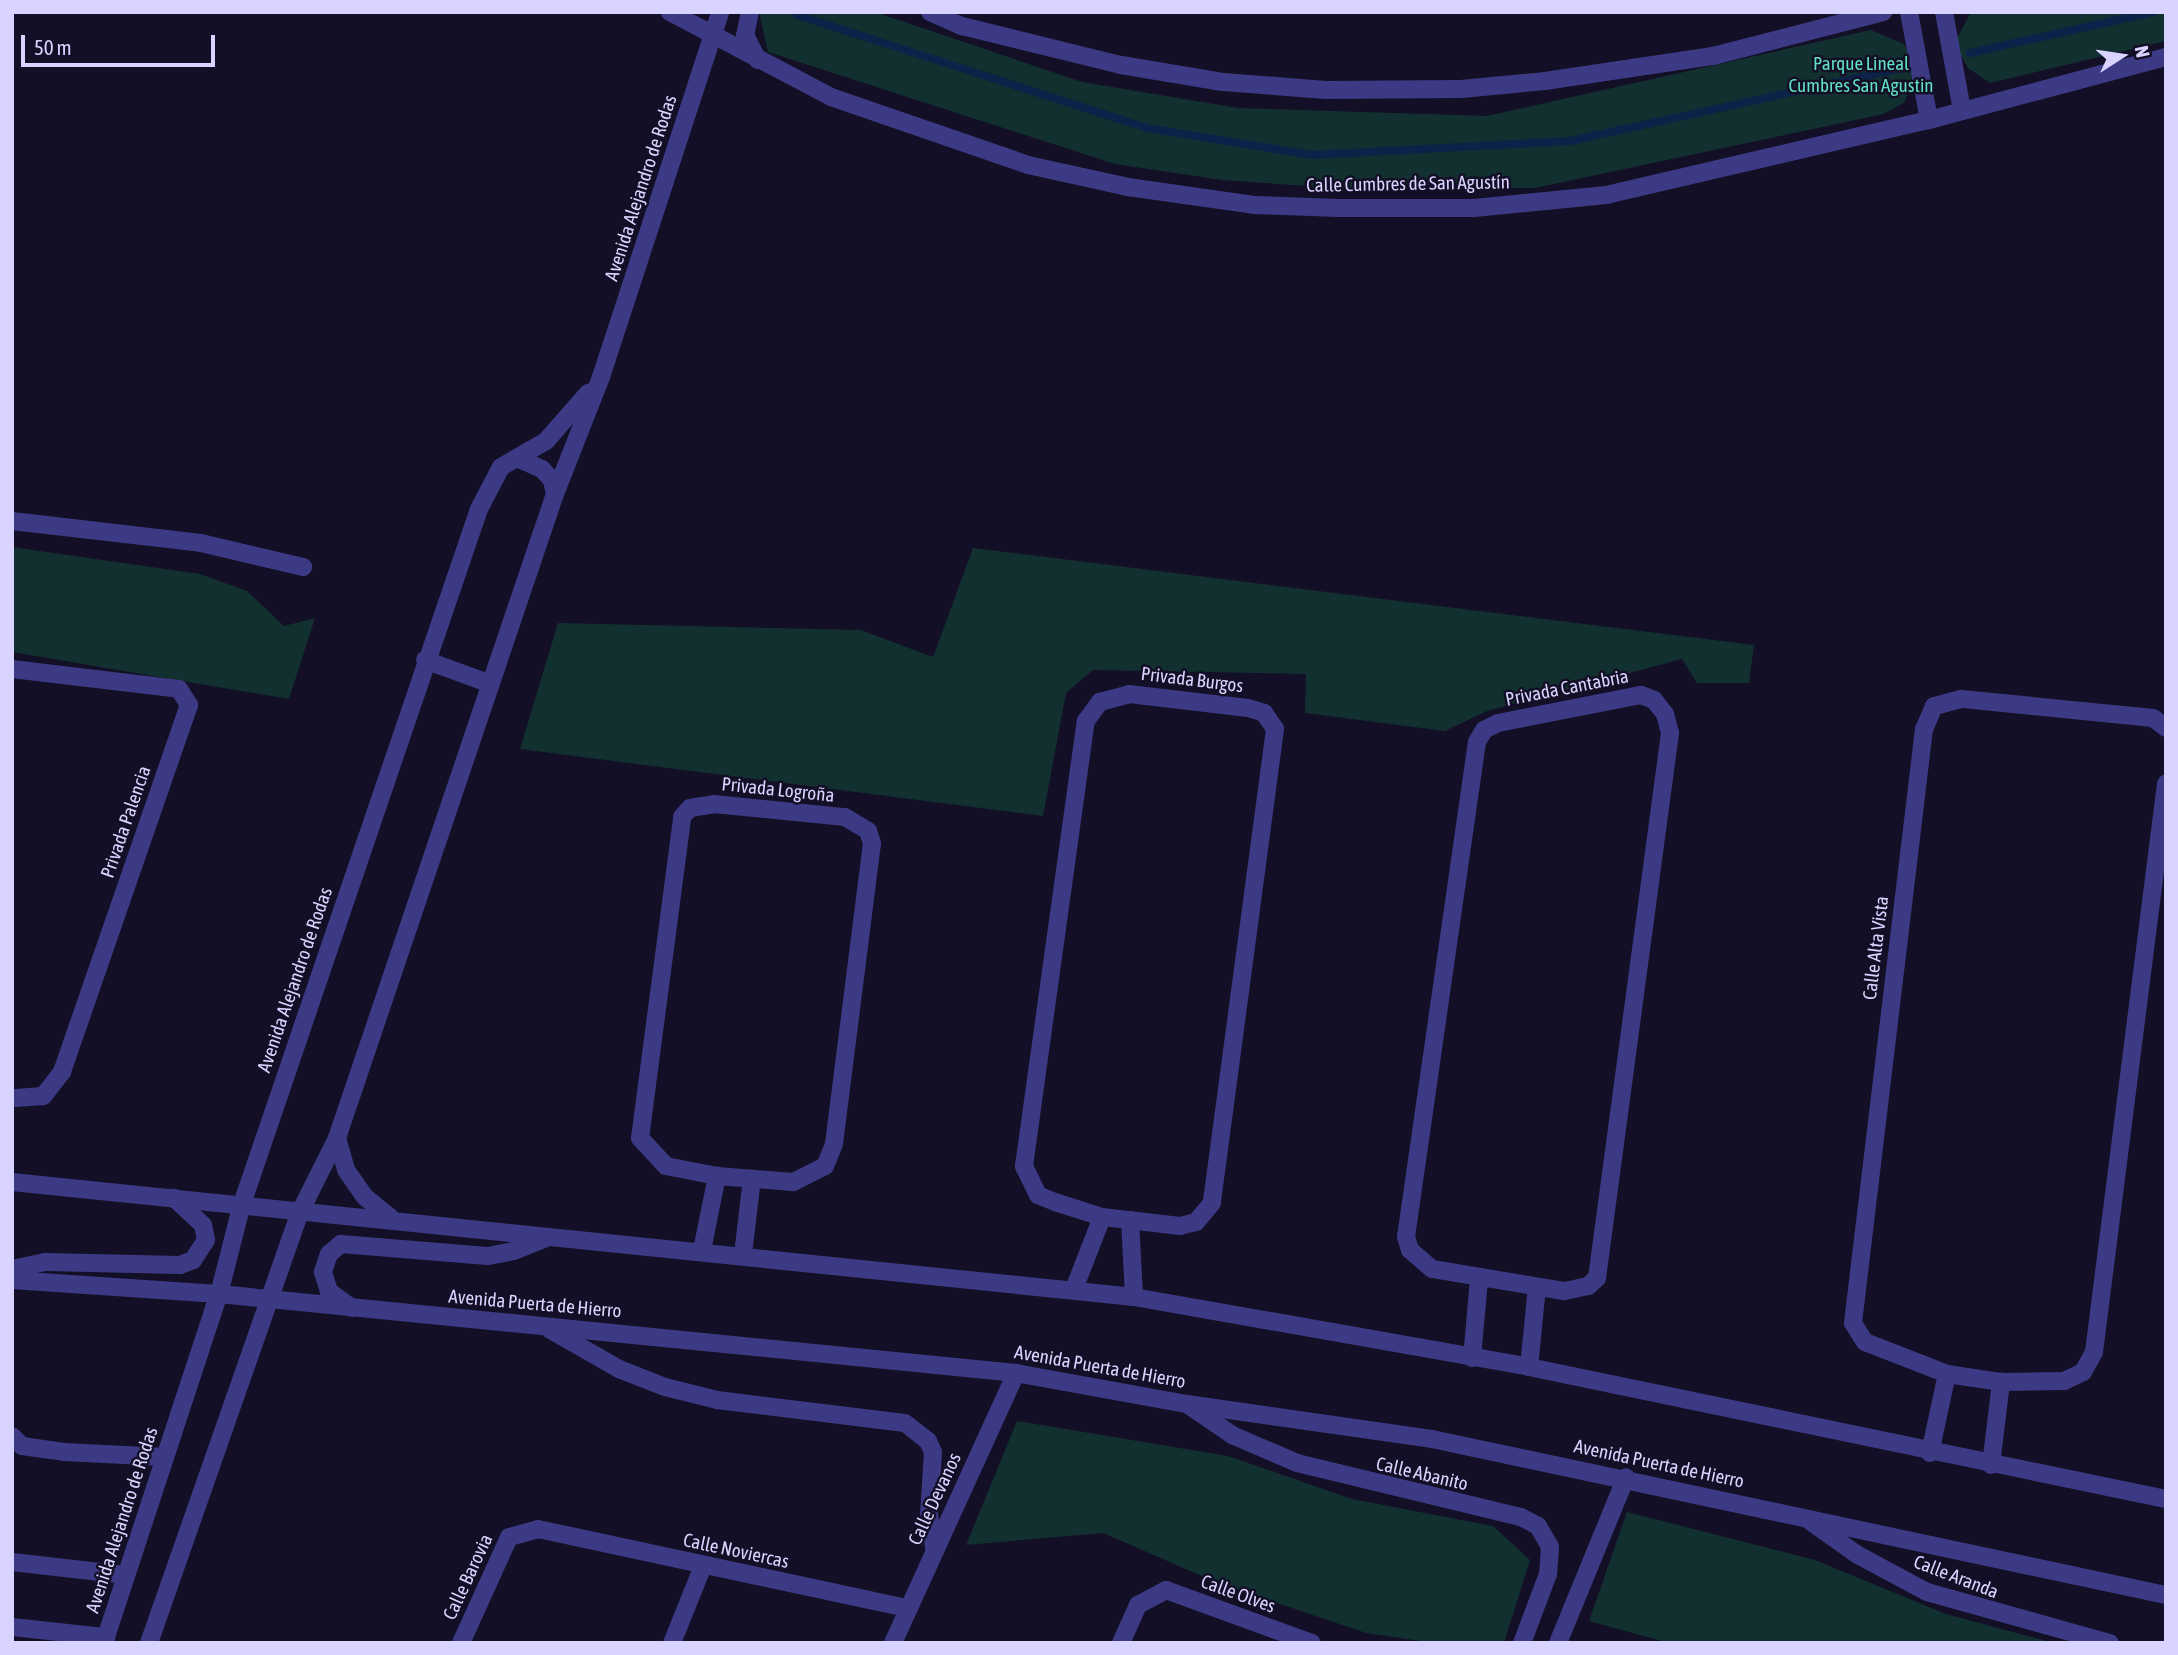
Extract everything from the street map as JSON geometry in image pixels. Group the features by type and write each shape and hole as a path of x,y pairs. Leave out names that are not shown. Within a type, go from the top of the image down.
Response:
{"street":[{"name":"Calle Cumbres de San Agustín","path":"670,12 712,37 831,97 1028,165 1128,187 1254,205 1474,208 1606,195 1929,120 2166,57"},
{"name":"Avenida Alejandro de Rodas","path":"149,1643 301,1210 337,1138 555,494 601,377 720,12"},
{"path":"750,12 746,35 758,60"},
{"path":"930,12 962,26 1121,65 1223,82 1326,90 1461,89 1545,81 1713,55 1883,12"},
{"path":"1909,12 1929,120"},
{"path":"1944,12 1962,110"},
{"name":"Avenida Alejandro de Rodas","path":"105,1640 219,1294 243,1204 425,660 490,484 501,467 546,441 601,377"},
{"path":"517,458 542,469 552,480 555,494"},
{"path":"12,521 201,543 303,567"},
{"path":"425,660 491,684"},
{"name":"Privada Palencia","path":"12,669 179,689 189,705 62,1072 43,1096 12,1098"},
{"name":"Privada Burgos","path":"1114,695 1248,708 1264,713 1275,729 1212,1203 1196,1222 1180,1226 1130,1220 1101,1217 1038,1195 1024,1166 1086,721 1100,702 1114,695"},
{"name":"Privada Cantabria","path":"1641,695 1654,700 1665,714 1670,733 1601,1268 1588,1286 1577,1290 1537,1287 1479,1279 1421,1263 1406,1237 1477,743 1484,730 1499,723 1641,695"},
{"name":"Calle Alta Vista","path":"2166,728 2153,719 1961,699 1934,706 1924,729 1853,1323 1865,1342 1947,1374 2001,1382 2064,1381 2083,1372 2094,1352 2166,784"},
{"name":"Privada Logroña","path":"714,804 845,817 868,831 872,843 831,1159 814,1175 793,1182 751,1179 718,1177 666,1166 640,1138 682,817 690,808 714,804"},
{"path":"337,1138 346,1170 365,1197 390,1218"},
{"path":"702,1250 718,1177"},
{"path":"743,1255 751,1179"},
{"path":"12,1182 390,1218 1134,1297 1529,1367 1930,1453 2166,1499"},
{"path":"12,1269 46,1262 180,1265 193,1260 206,1240 203,1225 173,1197"},
{"path":"1074,1289 1101,1217"},
{"path":"1130,1220 1134,1297"},
{"path":"354,1309 329,1292 323,1272 329,1254 341,1244 488,1256 514,1251 551,1236"},
{"path":"1472,1358 1479,1279"},
{"name":"Avenida Puerta de Hierro","path":"12,1280 219,1294 268,1301 543,1325 1016,1373 1188,1404 1432,1439 1626,1477 2166,1595"},
{"path":"1529,1367 1537,1287"},
{"path":"543,1325 619,1369 665,1387 717,1400 905,1423 928,1441 933,1452 929,1515 934,1551"},
{"name":"Calle Devanos","path":"893,1643 1016,1373"},
{"path":"1930,1453 1947,1374"},
{"path":"1991,1465 2001,1382"},
{"name":"Calle Abanito","path":"1188,1404 1233,1435 1297,1463 1521,1517 1538,1526 1550,1547 1548,1574 1522,1643"},
{"path":"12,1436 22,1446 64,1452 165,1457"},
{"path":"1558,1643 1626,1477"},
{"name":"Calle Aranda","path":"1802,1516 1858,1555 1927,1592 2110,1643"},
{"name":"Calle Barovia","path":"461,1643 509,1537 524,1530 558,1530"},
{"name":"Calle Noviercas","path":"558,1530 703,1566 907,1608"},
{"path":"12,1562 126,1575"},
{"path":"672,1643 703,1566"},
{"name":"Calle Olves","path":"1121,1643 1138,1605 1150,1594 1166,1590 1312,1643"},
{"path":"12,1627 105,1640"}],"green space":[{"name":"Parque Lineal Cumbres San Agustin","path":"759,12 875,12 1082,82 1238,108 1487,116 1871,30 1904,44 1913,60 1912,79 1905,102 1884,114 1535,188 1335,188 1222,180 1115,164 768,52"},
{"name":"Parque Lineal Cumbres San Agustin","path":"1971,12 2166,12 2166,41 1990,83 1968,68 1958,50 1957,38"},
{"path":"12,547 200,574 247,591 284,626 315,618 289,699 12,652"},
{"path":"973,548 1754,645 1749,683 1697,683 1682,659 1487,711 1445,731 1305,713 1306,674 1093,670 1066,693 1043,816 520,749 558,623 861,630 933,657"},
{"path":"1017,1421 1228,1456 1352,1499 1493,1526 1530,1560 1504,1643 1435,1643 1366,1633 1218,1583 1103,1533 966,1545"},
{"path":"1627,1512 1815,1560 1946,1614 2054,1643 1669,1643 1589,1621"}],"waterway":[{"path":"1970,53 2154,12"},
{"path":"797,15 1146,128 1313,155 1570,141 1911,66"}]}
